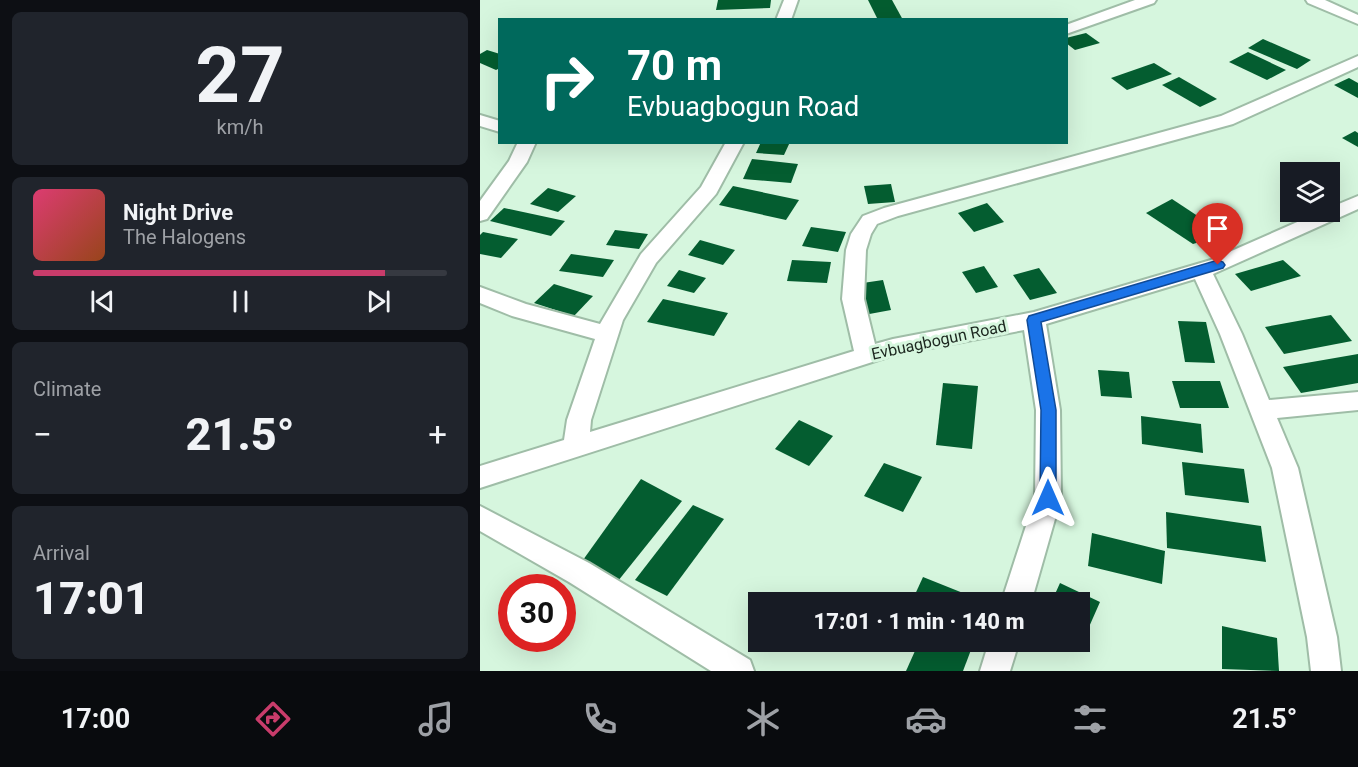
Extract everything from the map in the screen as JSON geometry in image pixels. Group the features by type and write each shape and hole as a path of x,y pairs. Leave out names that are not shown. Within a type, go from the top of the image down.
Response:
{"street":[{"path":"784,18 791,0"},
{"path":"1068,29 1149,0"},
{"path":"1313,0 1358,20"},
{"path":"866,355 853,299 856,250 861,234 870,220 891,212 1227,120 1358,61"},
{"path":"480,120 498,126"},
{"path":"480,215 518,162 526,144"},
{"path":"576,447 579,420 612,320 648,259 709,190 734,144"},
{"name":"Evbuagbogun Road","path":"480,477 893,347 1034,320 1218,265 1358,202"},
{"path":"1200,270 1231,334 1285,468 1322,637 1326,671"},
{"path":"480,295 520,310 607,333"},
{"path":"1019,592 1048,498 1048,410 1034,320"},
{"path":"1261,410 1358,401"},
{"path":"480,518 560,561 739,671"},
{"path":"995,671 1001,652"}],"building":[{"path":"718,0 771,0 770,8 716,10"},
{"path":"868,0 892,0 902,18 877,18"},
{"path":"1086,33 1100,43 1075,50 1068,45 1068,38"},
{"path":"1263,39 1311,60 1297,69 1248,48"},
{"path":"487,50 498,53 498,69 480,63 480,54"},
{"path":"1248,52 1286,70 1267,80 1229,62"},
{"path":"1154,63 1172,74 1127,90 1111,78"},
{"path":"1179,77 1217,99 1200,107 1162,85"},
{"path":"1349,78 1358,83 1358,98 1334,85"},
{"path":"1355,131 1358,133 1358,147 1342,138"},
{"path":"760,144 789,144 784,155 756,153"},
{"path":"752,159 798,164 791,183 743,179"},
{"path":"891,184 895,202 868,204 864,186"},
{"path":"733,186 799,200 786,220 719,205"},
{"path":"548,188 576,196 558,212 530,204"},
{"path":"1172,199 1225,234 1193,244 1146,213"},
{"path":"987,203 1004,222 974,232 958,213"},
{"path":"504,208 565,221 551,236 490,221"},
{"path":"811,227 846,232 838,252 802,246"},
{"path":"615,230 648,234 639,249 606,245"},
{"path":"483,232 518,239 501,258 480,254 480,235"},
{"path":"700,240 735,250 723,265 688,255"},
{"path":"571,254 614,260 603,277 559,271"},
{"path":"792,260 831,262 827,283 787,281"},
{"path":"1283,260 1301,276 1251,291 1235,274"},
{"path":"984,266 998,287 976,293 962,272"},
{"path":"1039,268 1057,293 1030,300 1013,275"},
{"path":"679,270 706,278 694,293 667,286"},
{"path":"883,280 891,310 864,315 856,284"},
{"path":"554,284 593,296 574,316 534,303"},
{"path":"663,299 728,313 714,336 647,322"},
{"path":"1331,315 1352,341 1284,354 1265,327"},
{"path":"1178,321 1206,322 1215,363 1185,362"},
{"path":"1358,354 1358,383 1301,393 1283,367"},
{"path":"1098,370 1129,372 1132,398 1101,396"},
{"path":"1172,381 1220,381 1229,408 1180,408"},
{"path":"943,383 978,386 972,449 936,445"},
{"path":"1141,416 1201,424 1203,453 1142,444"},
{"path":"799,420 833,436 809,466 775,449"},
{"path":"1182,462 1244,469 1249,503 1185,495"},
{"path":"884,463 922,477 903,512 864,496"},
{"path":"641,479 682,501 618,581 583,560"},
{"path":"693,505 724,519 667,596 635,580"},
{"path":"1166,512 1261,526 1266,562 1167,548"},
{"path":"1092,533 1165,551 1162,584 1088,566"},
{"path":"923,577 960,592 916,592"},
{"path":"1060,583 1079,592 1056,592"},
{"path":"1090,597 1100,602 1090,625"},
{"path":"1222,626 1277,638 1279,671 1222,669"},
{"path":"915,652 970,652 963,671 906,671"}],"route":[{"path":"1048,498 1048,410 1034,320 1218,265"}]}
